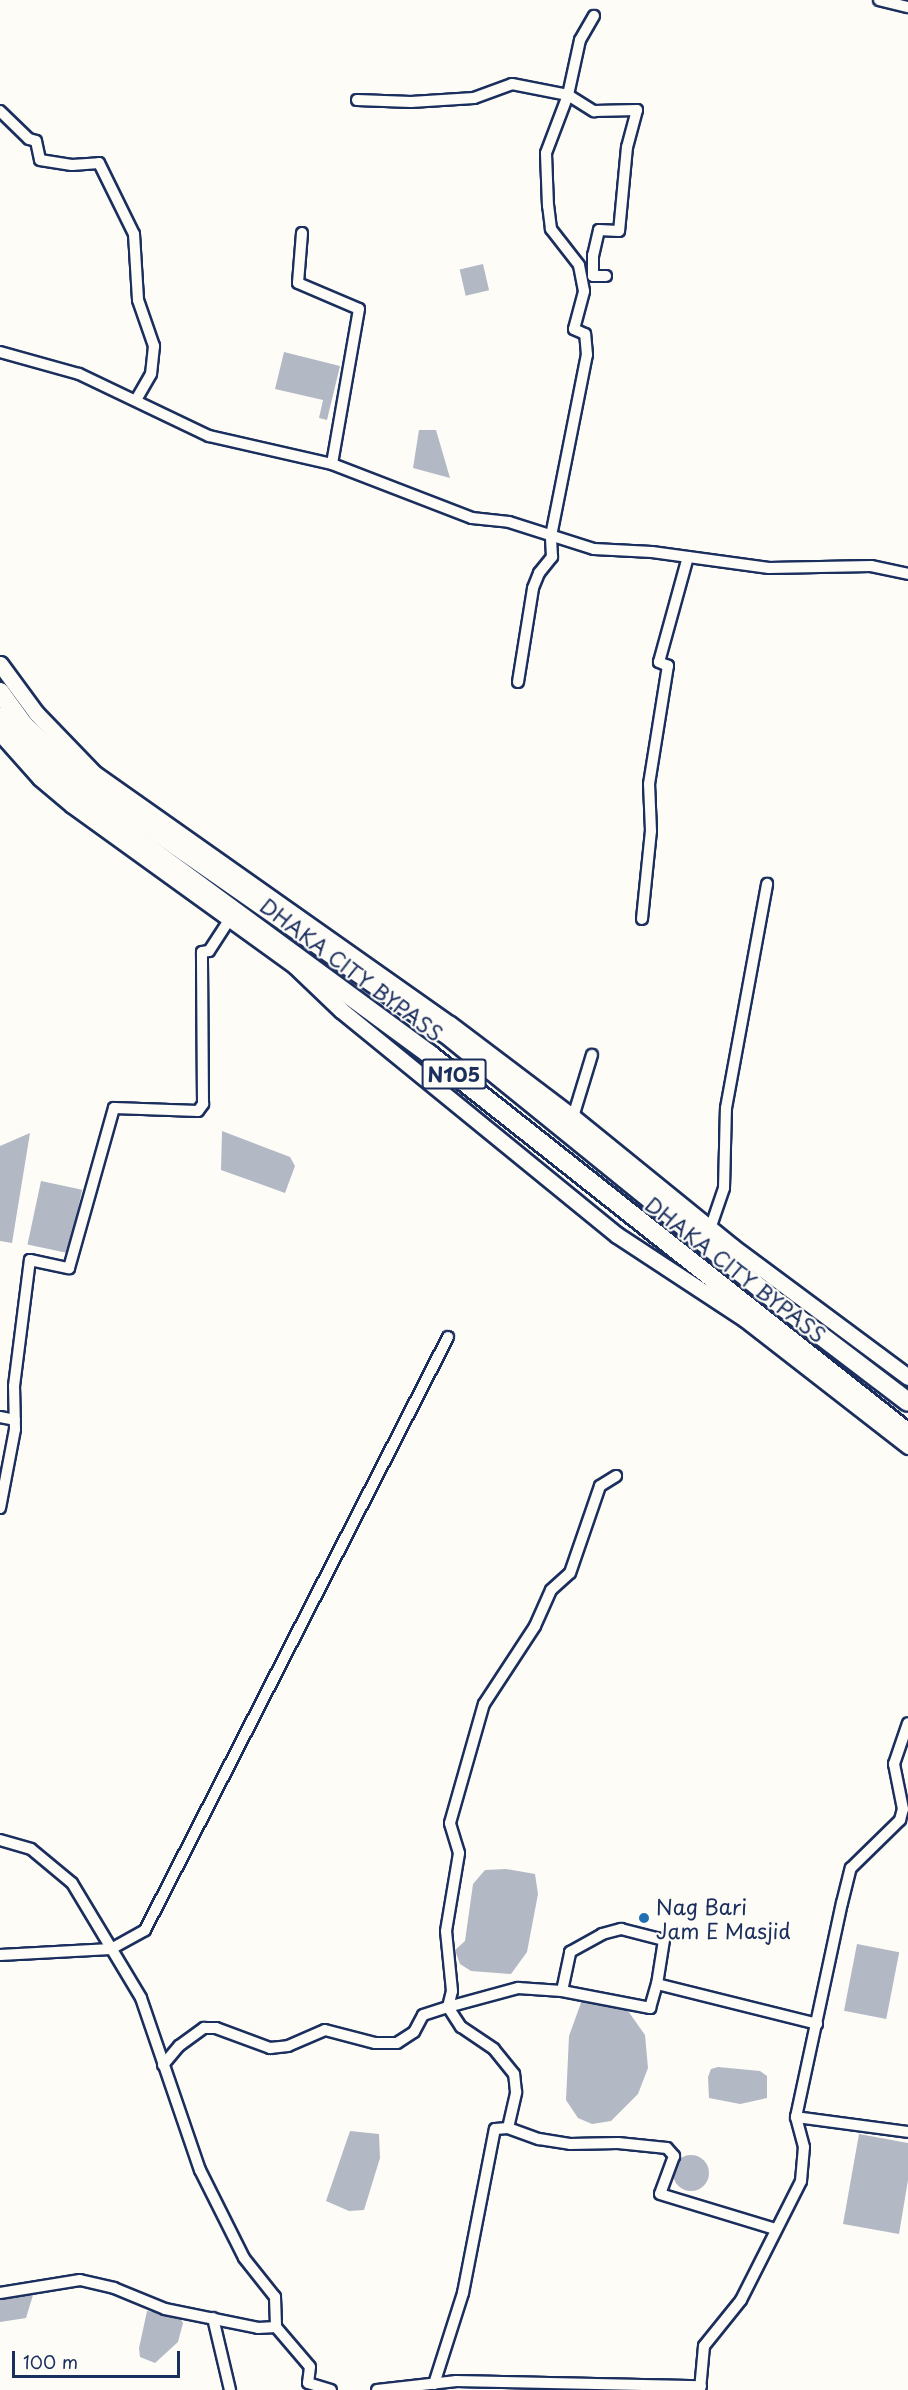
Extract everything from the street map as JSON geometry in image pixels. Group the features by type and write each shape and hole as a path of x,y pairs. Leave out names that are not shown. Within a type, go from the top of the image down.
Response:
{"highway":[{"name":"DHAKA CITY BYPASS","path":"0,692 24,725 86,783 445,1033 786,1309 908,1402"},
{"name":"DHAKA CITY BYPASS","path":"0,717 15,737 78,796 420,1047 908,1433"}],"main road":[{"path":"0,664 36,713 95,774 450,1024 573,1117 710,1229 908,1377"},
{"path":"0,733 40,778 72,805 295,966 341,1010 617,1235 744,1319 908,1446"}],"street":[{"path":"879,0 908,7"},
{"path":"518,682 533,588 552,557 551,536 587,355 585,334 574,329 584,291 579,265 551,229 546,153 568,95 580,40 594,16"},
{"path":"357,100 411,102 474,98 512,84 568,95 594,111 637,110 627,147 620,231 599,230 593,255 593,276 606,276"},
{"path":"0,111 28,139 36,141 40,160 72,165 99,163 134,234 138,300 154,346 151,374 136,400"},
{"path":"302,233 298,283 359,309 332,464"},
{"path":"0,352 79,374 209,436 332,464 472,518 509,522 594,549 688,557 770,568 871,566 908,574"},
{"path":"642,919 651,831 650,784 668,666 659,662 688,557"},
{"path":"710,1229 724,1188 726,1108 767,884"},
{"path":"0,1509 15,1420 14,1386 30,1260 69,1268 114,1108 198,1111 203,1104 202,952 209,951 230,920"},
{"path":"573,1117 592,1055"},
{"path":"0,1954 111,1949 145,1930 173,1880 448,1337"},
{"path":"0,1417 15,1420"},
{"path":"508,2128 516,2092 513,2074 494,2049 461,2027 448,2007 452,1991 446,1931 459,1853 450,1823 484,1704 535,1626 551,1590 570,1573 600,1486 616,1476"},
{"path":"377,2390 434,2384 700,2388 705,2346 741,2300 801,2181 804,2147 796,2117 850,1868 900,1820 903,1809 894,1764 908,1723"},
{"path":"0,1840 31,1849 72,1883 141,1998 200,2170 244,2258 275,2297 276,2327 310,2367 308,2383 331,2390"},
{"path":"163,2065 179,2046 204,2028 216,2028 270,2048 288,2046 325,2031 375,2043 397,2043 414,2032 423,2015 518,1988 562,1990 642,2009 650,2008 657,1984 664,1940 621,1929 602,1934 570,1952 562,1990"},
{"path":"657,1984 817,2024"},
{"path":"796,2117 908,2132"},
{"path":"434,2384 464,2293 495,2129 508,2128 539,2139 570,2144 618,2143 667,2148 674,2156 660,2194 776,2229"},
{"path":"0,2293 80,2280 114,2288 165,2309 258,2328 276,2327"},
{"path":"213,2318 230,2390"}],"shaded area":[{"path":"483,264 489,290 466,296 460,269"},
{"path":"284,352 340,366 327,420 319,418 323,400 275,389"},
{"path":"419,430 436,430 450,478 413,468"},
{"path":"222,1131 290,1157 295,1166 285,1193 221,1170"},
{"path":"30,1133 12,1243 0,1241 0,1146"},
{"path":"41,1181 82,1190 69,1253 27,1245"},
{"path":"506,1869 535,1874 538,1894 527,1952 511,1974 471,1971 460,1964 455,1950 465,1941 473,1884 485,1870"},
{"path":"857,1944 899,1952 886,2019 844,2011"},
{"path":"582,2000 601,2001 628,2011 645,2035 648,2068 638,2094 611,2121 592,2124 578,2118 566,2100 569,2036"},
{"path":"718,2067 760,2071 767,2076 767,2098 740,2104 709,2098 708,2077 711,2069"},
{"path":"350,2131 379,2134 380,2158 364,2210 349,2211 326,2201"},
{"path":"859,2134 908,2143 908,2180 899,2234 843,2224"},
{"path":"691,2155 704,2160 709,2173 704,2186 691,2191 678,2186 673,2173 678,2160"},
{"path":"33,2295 26,2318 0,2322 0,2299"},
{"path":"147,2311 178,2315 183,2323 178,2342 155,2363 140,2357 139,2348"}],"place":[{"name":"Nag Bari Jam E Masjid","path":"644,1918"}]}
